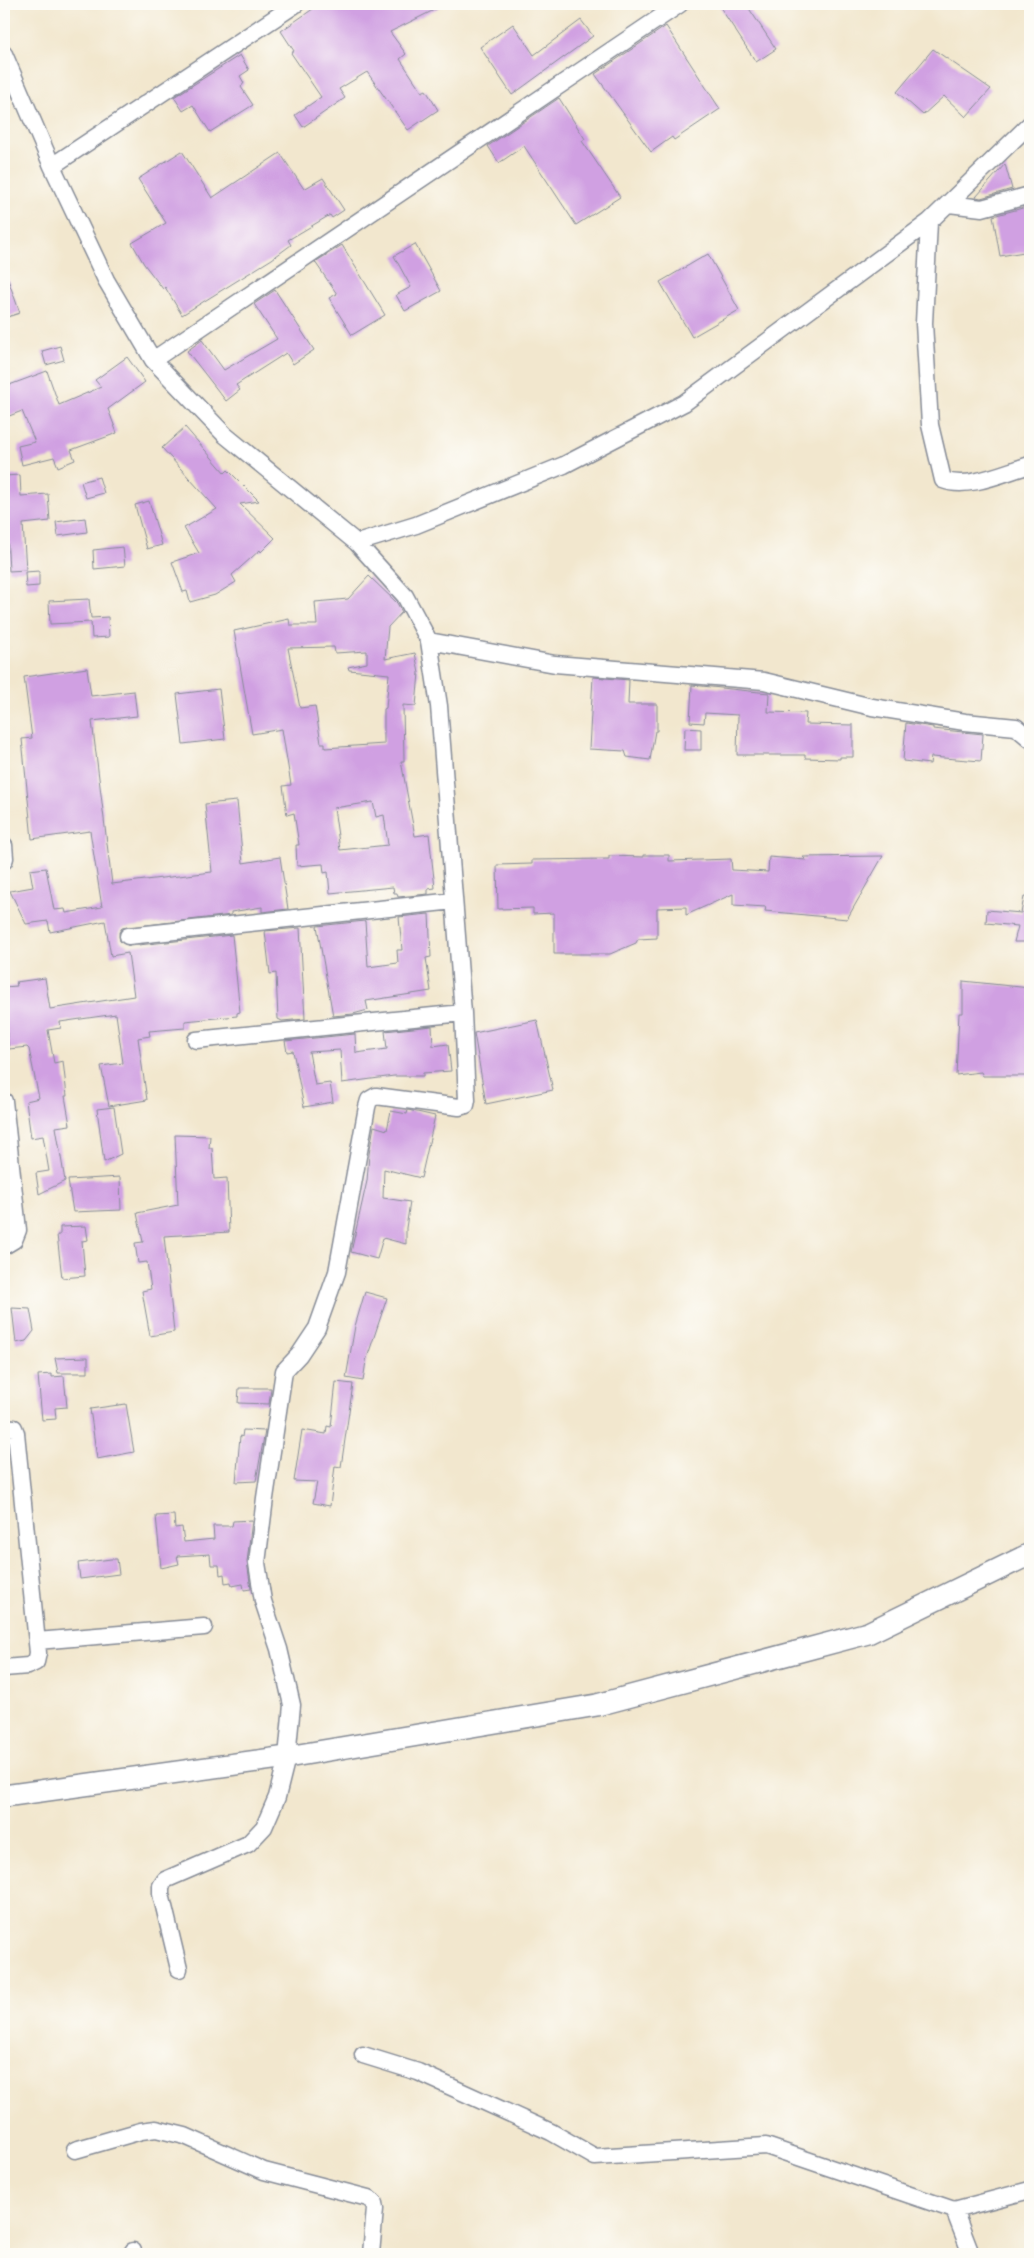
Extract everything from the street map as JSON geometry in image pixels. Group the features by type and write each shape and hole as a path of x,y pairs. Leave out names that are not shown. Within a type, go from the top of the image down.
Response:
{"street":[{"path":"52,166 296,4"},
{"path":"153,360 680,4"},
{"path":"4,54 52,166 106,280 153,360 225,436 358,543 405,596 429,641 439,706 463,1013 466,1105 459,1107 376,1096 369,1100 336,1272 317,1328 299,1355 284,1372 257,1564 263,1602 279,1649 292,1705 287,1757 277,1797 264,1827 248,1844 165,1880 161,1886 161,1894 180,1969"},
{"path":"358,543 416,525 564,465 684,402 929,222 1030,124"},
{"path":"949,204 982,208 1030,195"},
{"path":"929,222 924,323 930,425 943,480 953,484 965,484 1030,465"},
{"path":"429,641 555,664 764,681 872,707 965,722 1016,726 1030,738"},
{"path":"4,845 4,861"},
{"path":"128,936 454,901"},
{"path":"196,1040 463,1013"},
{"path":"4,1101 18,1230 14,1240 4,1246"},
{"path":"4,1427 14,1428 16,1433 38,1653 36,1662 28,1666 4,1668"},
{"path":"4,1796 287,1757 597,1705 868,1633 1030,1554"},
{"path":"37,1641 204,1628"},
{"path":"363,2055 418,2072 551,2132 595,2157 766,2146 954,2210 1030,2190"},
{"path":"75,2150 141,2131 156,2129 185,2136 264,2170 368,2198 374,2203 375,2209 371,2254"},
{"path":"954,2210 970,2254"}],"building":[{"path":"320,4 446,4 390,32 406,54 400,59 422,92 426,90 438,110 408,130 367,72 339,89 345,98 303,127 295,115 321,97 291,53 294,51 281,31"},
{"path":"718,4 746,4 776,49 756,62"},
{"path":"581,20 593,36 512,95 480,47 513,24 534,55"},
{"path":"666,26 720,109 674,140 672,137 651,152 595,74"},
{"path":"933,49 991,89 966,117 944,96 923,115 897,92"},
{"path":"240,55 249,70 240,76 244,83 241,87 253,105 210,132 193,105 183,111 174,97"},
{"path":"559,98 585,139 582,141 620,197 576,225 524,146 499,163 488,146"},
{"path":"182,151 212,198 280,153 304,189 323,178 344,210 332,218 330,215 288,240 291,245 272,259 182,315 165,287 163,289 144,264 132,243 166,223 138,179"},
{"path":"1005,164 1012,189 981,198 976,197"},
{"path":"1030,206 1030,251 1000,256 993,216"},
{"path":"415,244 441,291 405,311 396,295 411,287 394,256"},
{"path":"342,245 385,315 352,335 329,298 337,294 315,262"},
{"path":"708,254 739,310 692,337 660,282"},
{"path":"4,274 6,274 20,313 4,318"},
{"path":"275,290 314,350 293,364 286,353 236,385 240,390 226,401 187,351 202,340 224,370 277,339 254,304"},
{"path":"60,346 64,360 46,365 42,351"},
{"path":"127,357 145,382 108,409 117,433 71,450 75,460 58,467 54,457 22,465 18,446 35,442 22,411 4,418 4,387 47,371 59,405 101,387 95,380"},
{"path":"185,427 225,473 228,470 259,501 240,504 275,538 232,575 236,582 215,595 190,602 187,591 183,592 172,562 199,553 184,528 217,509 162,448"},
{"path":"20,475 21,496 48,494 50,521 23,524 26,570 9,571 4,476"},
{"path":"99,477 104,493 86,498 81,482"},
{"path":"149,501 162,545 147,549 135,505"},
{"path":"85,518 87,532 58,536 56,522"},
{"path":"123,547 125,566 94,569 93,550"},
{"path":"39,571 39,586 26,587 25,572"},
{"path":"369,576 397,603 402,612 388,627 385,659 415,653 419,673 416,706 403,705 404,761 401,761 415,836 429,834 435,888 428,889 428,894 398,897 397,893 394,893 393,887 330,893 328,872 324,873 323,864 297,866 296,845 299,845 294,813 287,815 283,786 291,785 282,729 252,734 234,631 289,619 290,625 317,625 315,602 348,599","holes":["334,647 335,653 367,651 367,663 348,667 349,670 389,674 386,708 384,709 384,744 325,748 325,743 321,743 315,706 300,708 288,648","373,802 376,817 384,815 388,845 340,850 334,808"]},
{"path":"89,599 91,618 108,617 109,637 92,638 91,622 50,624 49,601"},
{"path":"87,668 91,696 134,691 137,716 92,721 112,884 212,872 205,804 237,801 243,863 280,857 288,909 262,912 262,907 231,912 231,915 122,928 119,932 120,941 129,946 232,935 240,1012 237,1013 237,1016 185,1021 185,1028 149,1031 150,1036 138,1038 147,1100 109,1106 101,1066 123,1063 116,1014 60,1022 61,1028 48,1030 54,1063 63,1061 67,1096 65,1096 70,1125 56,1127 65,1181 39,1194 36,1173 49,1171 43,1136 31,1138 26,1101 39,1098 29,1049 27,1047 9,1049 4,1011 4,987 17,986 16,982 45,978 50,1009 134,996 128,953 111,956 105,921 50,932 48,921 26,924 10,891 33,887 30,870 46,868 54,910 65,909 66,913 102,907 90,831 32,839 22,739 32,738 24,677"},
{"path":"593,677 629,680 628,704 657,704 657,731 655,731 650,760 627,757 625,751 589,749"},
{"path":"692,685 769,693 768,712 806,713 805,724 853,725 853,757 840,757 840,759 805,758 805,755 737,755 738,715 705,713 704,723 690,722"},
{"path":"219,689 225,739 183,744 177,694"},
{"path":"906,723 933,727 933,729 983,734 981,761 931,757 930,764 903,761"},
{"path":"685,728 701,729 701,750 684,750"},
{"path":"644,855 669,855 669,861 731,859 732,870 768,872 769,857 806,860 803,857 883,856 847,919 765,911 766,907 733,905 733,894 686,915 686,907 657,908 657,938 638,939 636,943 610,954 554,954 554,913 533,914 533,908 498,909 497,865 532,864 532,860 609,859 609,856 644,857"},
{"path":"1024,897 1030,898 1030,942 1014,942 1018,926 986,923 987,910 1021,913"},
{"path":"429,914 431,957 426,958 431,991 366,1001 368,1010 333,1016 317,926 365,921 368,967 398,963 397,950 402,950 399,917"},
{"path":"300,928 305,1019 282,1021 278,1019 276,973 270,974 265,931"},
{"path":"963,981 1030,988 1030,1076 983,1076 981,1072 956,1075 959,1013 963,1013"},
{"path":"537,1020 553,1090 486,1104 474,1033"},
{"path":"432,1026 433,1046 448,1044 451,1071 423,1073 423,1076 394,1076 342,1083 340,1050 309,1052 315,1085 330,1083 333,1102 304,1107 293,1051 287,1052 285,1041 355,1034 356,1053 387,1049 385,1031"},
{"path":"114,1107 121,1154 104,1162 97,1109"},
{"path":"408,1110 435,1116 421,1178 384,1169 383,1198 410,1202 406,1228 406,1244 383,1238 377,1259 351,1252 367,1181 374,1126 387,1130 391,1111 407,1114"},
{"path":"175,1135 210,1136 209,1148 212,1148 214,1179 227,1178 229,1232 164,1236 174,1332 150,1336 142,1291 151,1289 147,1262 138,1263 135,1243 143,1242 137,1213 178,1205"},
{"path":"120,1177 121,1210 73,1212 68,1180"},
{"path":"86,1226 88,1240 82,1241 85,1276 62,1278 57,1235 60,1235 60,1227"},
{"path":"365,1292 387,1298 366,1361 363,1381 346,1378 355,1326"},
{"path":"12,1308 30,1309 34,1331 26,1341 16,1343"},
{"path":"88,1357 88,1373 58,1373 55,1358"},
{"path":"52,1374 52,1377 64,1376 67,1407 55,1408 56,1419 42,1420 38,1375"},
{"path":"336,1382 353,1384 341,1467 335,1466 330,1506 313,1503 317,1482 294,1481 302,1430 326,1434 327,1426 331,1427"},
{"path":"239,1388 271,1388 269,1404 238,1403"},
{"path":"126,1404 134,1452 97,1459 90,1409"},
{"path":"243,1430 265,1431 256,1481 236,1482 240,1436 242,1437"},
{"path":"174,1515 175,1528 182,1527 184,1542 214,1539 213,1526 232,1526 233,1521 252,1520 247,1562 251,1589 244,1590 243,1584 232,1586 231,1582 225,1583 224,1574 220,1575 219,1565 211,1565 210,1554 177,1556 179,1564 161,1568 156,1516"},
{"path":"117,1559 119,1574 80,1579 78,1563"}]}
